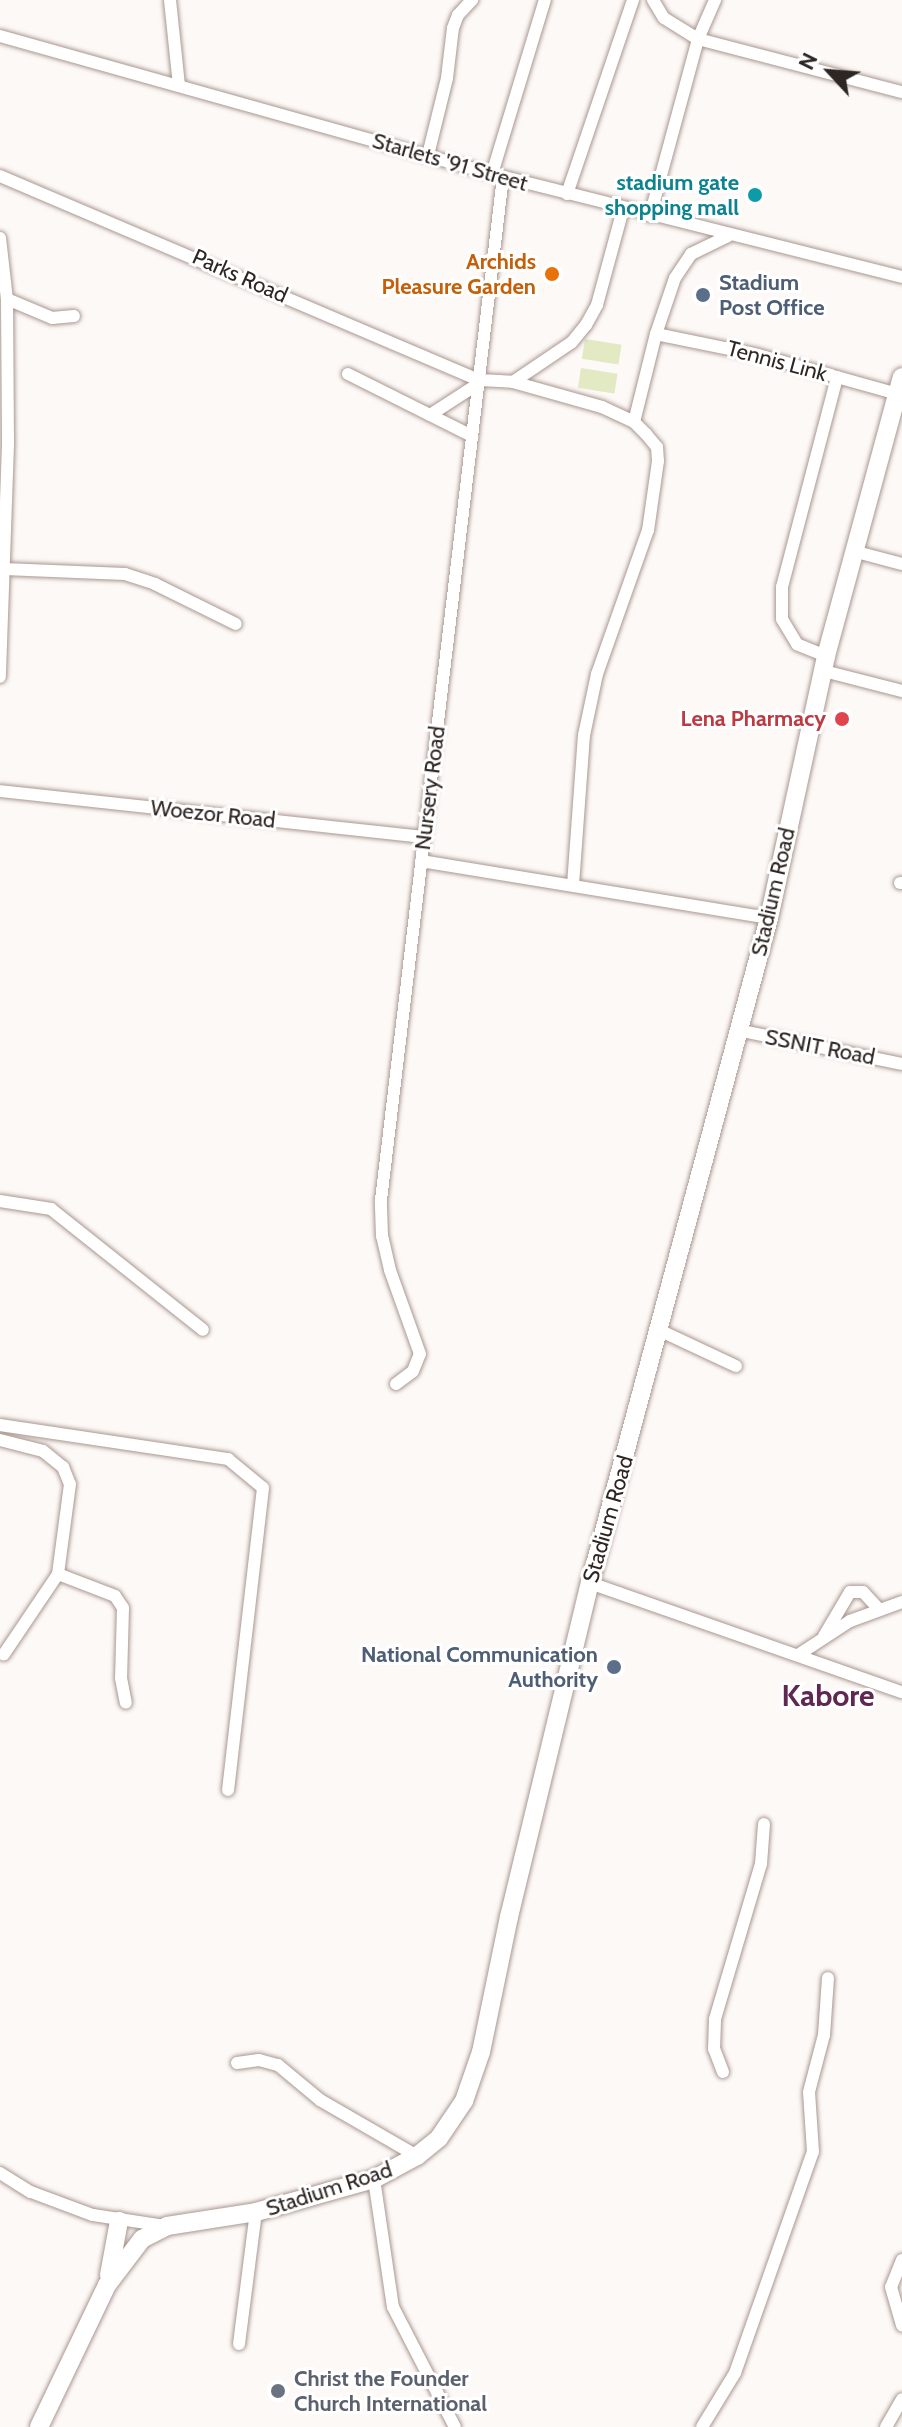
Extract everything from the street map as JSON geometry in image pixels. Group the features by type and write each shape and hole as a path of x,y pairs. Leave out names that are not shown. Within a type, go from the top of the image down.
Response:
{"main road":[{"name":"Stadium Road","path":"39,2427 107,2285 130,2249 167,2226 256,2212 374,2179 417,2156 439,2138 464,2101 481,2052 509,1917 590,1583 769,918 825,664 900,386"},
{"path":"107,2285 119,2221"}],"street":[{"path":"170,0 179,86"},
{"path":"428,155 447,78 453,28 458,15 472,0"},
{"name":"Nursery Road","path":"396,1384 413,1371 420,1354 390,1270 382,1236 381,1200 479,382 498,176 545,0"},
{"path":"567,194 633,0"},
{"path":"653,0 664,18 698,39 902,92"},
{"path":"650,216 698,39 715,0"},
{"name":"Starlets '91 Street","path":"0,36 498,176 902,277"},
{"name":"Parks Road","path":"0,176 479,382 513,382 602,407 634,422"},
{"path":"513,382 572,342 586,325 597,305 623,209"},
{"path":"573,884 584,735 597,674 648,530 658,461 657,447 634,422 656,334 675,278 685,261 699,248 729,236"},
{"path":"0,238 7,299 0,677"},
{"path":"7,299 52,318 74,316"},
{"name":"Tennis Link","path":"656,334 711,344 837,377 900,386"},
{"path":"348,374 472,436"},
{"path":"837,377 782,587 782,619 797,644 825,664 902,691"},
{"path":"430,415 479,382"},
{"path":"853,551 902,564"},
{"path":"4,569 125,574 155,584 236,624"},
{"name":"Woezor Road","path":"0,791 425,837"},
{"path":"421,861 769,918"},
{"name":"SSNIT Road","path":"738,1030 902,1064"},
{"path":"0,1201 51,1209 203,1330"},
{"path":"659,1330 736,1366"},
{"path":"0,1425 228,1459 252,1474 263,1488 228,1790"},
{"path":"0,1440 43,1451 63,1467 70,1484 58,1574 4,1654"},
{"path":"58,1574 115,1596 123,1608 121,1678 126,1703"},
{"path":"590,1583 902,1692"},
{"path":"823,1639 850,1592 863,1592 879,1609"},
{"path":"798,1655 850,1621 902,1602"},
{"path":"723,2072 714,2049 715,2019 761,1864 764,1824"},
{"path":"702,2427 735,2373 813,2152 809,2092 824,2035 828,1978"},
{"path":"237,2063 259,2060 278,2065 320,2100 417,2156"},
{"path":"0,2173 31,2192 119,2221 167,2226"},
{"path":"374,2179 393,2307 455,2427"},
{"path":"239,2344 256,2212"},
{"path":"902,2260 891,2287 902,2325"},
{"path":"886,2427 902,2399"}],"green space":[{"path":"585,339 622,345 618,365 582,359"},
{"path":"581,368 618,374 614,394 578,388"}],"place":[{"name":"stadium gate shopping mall","path":"755,195"},
{"name":"Archids Pleasure Garden","path":"552,274"},
{"name":"Stadium Post Office","path":"703,295"},
{"name":"Lena Pharmacy","path":"842,719"},
{"name":"National Communication Authority","path":"614,1667"},
{"name":"Christ the Founder Church International","path":"278,2391"}],"district":[{"name":"Kabore","path":"828,1696"}]}
